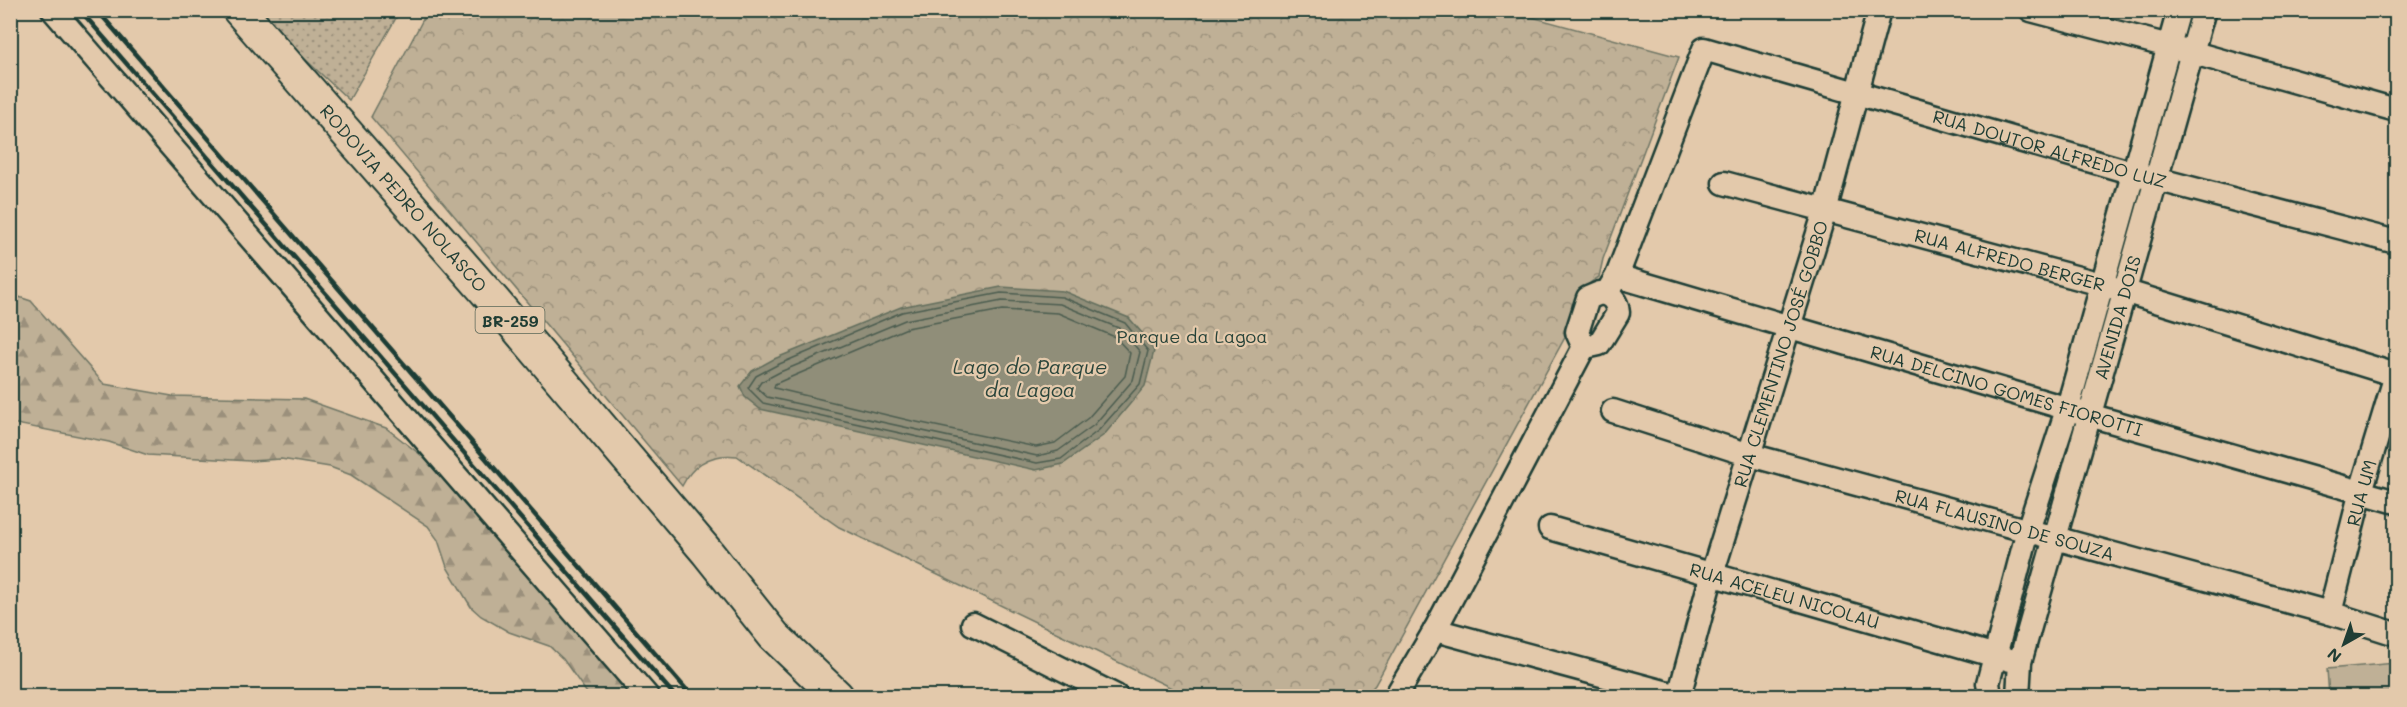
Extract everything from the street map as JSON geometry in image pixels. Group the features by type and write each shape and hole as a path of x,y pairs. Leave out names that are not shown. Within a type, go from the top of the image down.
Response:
{"highway":[{"name":"RODOVIA PEDRO NOLASCO","path":"239,10 502,310 707,552 774,636 837,696"},
{"name":"RODOVIA PEDRO NOLASCO","path":"774,636 856,696"}],"street":[{"path":"53,10 647,696"},
{"name":"RUA CLEMENTINO JOSÉ GOBBO","path":"1679,696 1712,574 1825,211 1880,10"},
{"path":"2031,10 2397,110"},
{"name":"AVENIDA DOIS","path":"2018,696 2020,663 2054,537 2101,284 2179,10"},
{"name":"AVENIDA DOIS","path":"1990,696 1988,683 2028,530 2125,292 2204,10"},
{"name":"RUA DOUTOR ALFREDO LUZ","path":"1612,285 1704,49 2133,173 2397,242"},
{"name":"RUA ALFREDO BERGER","path":"1724,183 2101,284 2396,375"},
{"path":"1396,696 1435,630 1585,345 1577,332 1588,298 1612,285"},
{"name":"RUA DELCINO GOMES FIOROTTI","path":"1612,285 1790,327 2397,502"},
{"name":"RUA UM","path":"2330,613 2361,491 2396,375"},
{"name":"RUA FLAUSINO DE SOUZA","path":"1613,411 1750,455 2330,613 2397,634"},
{"name":"RUA ACELEU NICOLAU","path":"1550,528 2020,663"},
{"path":"973,624 1116,696"},
{"path":"1435,630 1679,696"}],"green space":[{"name":"Parque da Lagoa","path":"428,10 1506,10 1679,57 1603,259 1599,277 1585,287 1576,299 1569,321 1569,330 1375,685 1365,696 1188,696 839,527 737,456 711,458 697,466 682,486 371,117"},
{"path":"257,11 400,11 349,100 276,32"},
{"path":"10,294 31,301 104,384 172,396 304,399 386,428 488,507 652,696 589,696 563,659 549,646 509,632 481,616 471,607 447,567 438,540 428,526 351,475 330,467 281,459 250,461 148,455 109,442 11,423"},
{"path":"2396,663 2396,696 2329,696 2327,669"}],"water":[{"name":"Lago do Parque da Lagoa","path":"1001,287 1063,291 1129,318 1148,340 1154,351 1145,386 1104,435 1063,464 1036,470 760,409 745,397 740,386 752,371 774,359 901,307"}],"railway":[{"path":"80,10 675,696"},
{"path":"97,10 692,696"}]}
